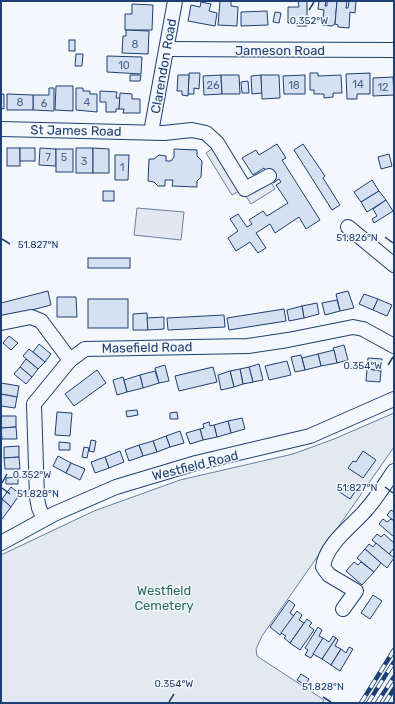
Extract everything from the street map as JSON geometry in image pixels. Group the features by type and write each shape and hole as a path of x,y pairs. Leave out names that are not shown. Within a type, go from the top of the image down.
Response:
{"street":[{"name":"Clarendon Road","path":"151,132 175,1"},
{"name":"Jameson Road","path":"167,49 394,50"},
{"name":"St James Road","path":"1,129 164,133 192,130 200,131 212,137 245,189 269,176"},
{"path":"348,228 394,265"},
{"path":"1,323 31,318 41,321 70,360"},
{"name":"Masefield Road","path":"44,519 37,498 33,408 36,401 70,360 85,349 248,346 288,340 353,327 363,329 394,346"},
{"name":"Westfield Road","path":"1,543 44,519 110,489 147,476 310,436 394,399"},
{"path":"344,609 356,590 329,575 323,567 326,555 339,538 366,510 394,471"}],"green space":[{"name":"Westfield Cemetery","path":"394,413 394,447 262,636 256,649 257,656 324,700 322,703 1,703 1,555 94,511 180,480 293,454 334,439"}],"shaded area":[{"path":"213,148 239,191 232,195 206,153"},
{"path":"270,181 275,189 251,204 246,196"},
{"path":"137,208 184,212 181,240 134,235"}],"building":[{"path":"220,1 231,1 231,6 238,7 237,26 218,25"},
{"path":"298,1 307,1 307,26 297,26 297,23 288,23 288,7 299,7"},
{"path":"319,1 326,1 325,6 327,6 327,1 337,1 335,24 332,26 322,25 324,10 318,9"},
{"path":"337,1 347,1 346,8 348,8 349,1 356,1 355,13 350,12 349,28 338,27 338,25 335,24"},
{"path":"201,2 211,4 209,11 217,13 215,26 188,21 191,5 200,7"},
{"path":"132,4 153,5 152,30 125,30 125,14 132,14"},
{"path":"267,11 268,25 241,26 241,12"},
{"path":"275,12 281,13 279,23 273,22"},
{"path":"126,30 149,31 148,54 122,53 123,36 126,36"},
{"path":"69,40 75,40 75,51 69,51"},
{"path":"76,54 83,54 82,66 75,66"},
{"path":"107,56 142,57 141,74 107,72"},
{"path":"189,73 200,73 199,89 194,88 194,94 188,94"},
{"path":"310,73 318,73 318,76 341,75 342,93 333,93 333,97 324,98 324,94 314,94 314,90 310,90"},
{"path":"370,73 370,94 357,94 357,99 347,99 346,74"},
{"path":"130,75 141,75 140,81 130,81"},
{"path":"178,75 189,75 188,96 182,95 182,91 177,91"},
{"path":"221,75 222,94 204,95 203,76"},
{"path":"221,75 239,75 240,94 222,94"},
{"path":"261,75 262,93 252,94 251,76"},
{"path":"261,75 279,75 280,98 262,99"},
{"path":"305,75 305,94 284,94 283,76"},
{"path":"393,77 394,95 373,96 373,78"},
{"path":"248,81 249,93 242,93 241,82"},
{"path":"56,86 73,86 73,111 55,110"},
{"path":"49,88 54,88 54,111 33,110 33,95 49,95"},
{"path":"76,88 83,88 83,91 90,91 90,94 97,94 97,112 76,110"},
{"path":"100,91 117,92 116,98 120,98 119,109 116,109 116,112 106,112 106,102 100,102"},
{"path":"120,93 132,94 132,99 140,99 140,113 123,113 124,109 119,109"},
{"path":"1,94 4,94 4,109 1,108"},
{"path":"7,94 33,95 33,110 7,110"},
{"path":"277,144 286,158 282,160 320,220 306,229 299,217 275,233 270,224 256,233 266,248 258,253 250,242 236,251 228,238 238,231 230,219 238,214 247,227 252,224 249,220 263,211 267,216 288,203 276,185 281,182 279,179 273,183 264,168 253,175 242,158 256,150 259,155"},
{"path":"303,144 325,176 323,178 340,205 332,210 294,150"},
{"path":"7,148 20,148 20,166 7,166"},
{"path":"20,148 35,148 35,161 20,161"},
{"path":"40,148 56,149 56,166 39,165"},
{"path":"76,148 93,148 93,173 76,173"},
{"path":"93,148 109,149 109,173 93,173"},
{"path":"56,149 73,149 73,172 56,172"},
{"path":"174,149 197,150 197,156 202,161 201,177 197,181 197,187 172,186 173,180 165,180 165,186 158,186 154,182 148,181 149,159 154,159 159,155 166,156 166,161 171,161 174,157"},
{"path":"389,154 392,166 381,169 378,157"},
{"path":"115,155 129,155 128,180 115,180"},
{"path":"372,180 379,191 361,202 354,192"},
{"path":"103,191 114,191 114,201 103,201"},
{"path":"379,191 386,200 367,212 361,202"},
{"path":"386,200 393,211 374,223 372,219 377,216 373,209"},
{"path":"88,258 130,258 130,268 88,268"},
{"path":"48,291 51,305 1,318 1,303"},
{"path":"348,291 354,308 340,311 336,294"},
{"path":"364,294 378,299 373,310 359,304"},
{"path":"57,297 76,297 77,317 57,317"},
{"path":"88,299 128,299 128,328 88,328"},
{"path":"378,299 392,305 387,316 373,310"},
{"path":"337,300 340,311 325,315 322,303"},
{"path":"317,303 319,314 304,318 302,306"},
{"path":"302,306 304,318 289,321 287,310"},
{"path":"284,309 286,321 229,330 227,318"},
{"path":"147,313 148,330 133,330 133,314"},
{"path":"224,315 225,327 168,330 167,318"},
{"path":"164,317 164,329 148,330 147,318"},
{"path":"9,336 18,343 11,350 3,343"},
{"path":"39,344 51,354 45,362 33,352"},
{"path":"344,345 348,360 337,363 333,348"},
{"path":"29,349 45,362 38,369 23,356"},
{"path":"334,350 337,363 321,366 318,354"},
{"path":"318,354 321,366 305,370 302,358"},
{"path":"301,355 305,370 295,372 291,357"},
{"path":"368,358 382,359 381,371 367,369"},
{"path":"26,359 38,369 32,377 20,367"},
{"path":"287,361 291,375 269,380 265,366"},
{"path":"259,364 263,380 253,382 249,367"},
{"path":"165,365 169,381 159,383 155,368"},
{"path":"20,367 32,377 26,384 14,374"},
{"path":"213,367 217,382 179,391 175,376"},
{"path":"249,367 253,382 243,384 240,369"},
{"path":"240,369 243,384 234,387 230,371"},
{"path":"367,369 381,371 380,382 366,381"},
{"path":"97,370 106,383 74,406 65,394"},
{"path":"155,371 159,383 143,388 140,375"},
{"path":"230,371 234,387 221,390 218,375"},
{"path":"140,375 143,388 127,392 124,380"},
{"path":"123,377 127,392 117,395 113,380"},
{"path":"1,383 19,386 17,397 1,394"},
{"path":"1,394 17,397 15,408 1,406"},
{"path":"137,410 138,415 127,417 126,411"},
{"path":"57,412 72,413 70,436 55,435"},
{"path":"177,412 178,419 170,419 170,413"},
{"path":"1,416 16,416 16,427 1,428"},
{"path":"242,418 245,429 231,433 228,421"},
{"path":"228,421 231,433 217,437 214,425"},
{"path":"209,422 210,426 214,425 217,437 203,440 200,429 204,428 203,424"},
{"path":"16,427 17,439 2,439 1,428"},
{"path":"200,429 203,440 190,444 186,433"},
{"path":"180,431 184,443 170,447 166,436"},
{"path":"166,436 170,447 157,452 153,441"},
{"path":"91,440 96,441 94,452 89,451"},
{"path":"153,441 157,452 143,456 139,445"},
{"path":"59,442 70,443 70,450 59,450"},
{"path":"139,445 143,456 129,461 125,450"},
{"path":"19,446 19,457 4,458 4,447"},
{"path":"84,447 89,448 87,458 82,457"},
{"path":"120,451 124,462 109,468 105,457"},
{"path":"363,451 376,460 363,478 348,468 353,461 356,462"},
{"path":"58,456 71,463 66,473 53,466"},
{"path":"19,457 20,469 5,469 4,458"},
{"path":"105,457 109,468 95,473 91,462"},
{"path":"71,463 85,469 80,480 66,473"},
{"path":"18,477 18,484 6,484 6,478"},
{"path":"342,484 347,487 350,484 357,489 350,499 338,491"},
{"path":"11,487 20,494 11,507 2,499"},
{"path":"2,499 11,507 2,519 1,518"},
{"path":"391,510 394,512 394,521 387,515"},
{"path":"383,519 387,522 391,519 394,521 394,537 379,524"},
{"path":"377,534 381,537 384,534 394,543 394,548 389,554 372,540"},
{"path":"376,543 394,558 387,568 365,549 369,544 373,547"},
{"path":"365,549 381,563 374,572 357,558"},
{"path":"354,562 358,565 361,562 374,572 362,585 346,571"},
{"path":"373,595 382,601 370,619 361,613"},
{"path":"289,600 295,605 290,613 294,616 280,635 270,627"},
{"path":"297,611 302,615 299,620 304,623 290,643 284,638 286,636 281,633"},
{"path":"307,619 312,623 309,626 314,630 300,650 290,643"},
{"path":"318,627 322,630 319,636 323,638 311,658 305,655 308,650 305,648"},
{"path":"333,636 336,638 322,659 313,654 323,638 329,642"},
{"path":"336,638 338,640 335,646 341,649 331,665 322,659"},
{"path":"349,647 353,649 340,671 331,665 341,649 346,653"},
{"path":"301,674 309,679 305,685 297,680"}],"railway":[{"path":"361,703 394,650"},
{"path":"368,703 394,662"},
{"path":"377,703 394,677"},
{"path":"385,703 394,689"}]}
